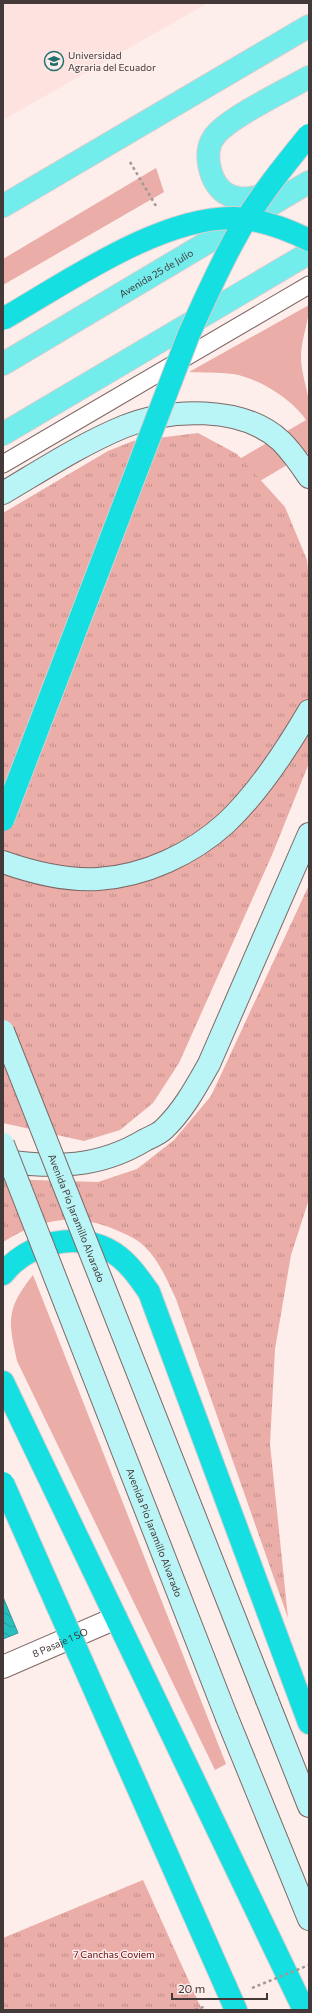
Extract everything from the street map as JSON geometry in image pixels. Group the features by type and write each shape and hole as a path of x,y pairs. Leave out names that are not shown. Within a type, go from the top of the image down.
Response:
{"highway":[{"path":"3,820 189,334 237,234 271,182 309,136"},
{"path":"3,320 125,249 150,238 208,220 234,218 258,221 283,227 309,240"},
{"path":"3,1274 10,1265 28,1253 54,1242 73,1241 96,1245 114,1253 133,1270 149,1292 309,1723"},
{"path":"3,1382 304,2010"},
{"path":"3,1483 236,2010"}],"main road":[{"path":"3,206 309,26"},
{"path":"309,77 236,118 214,136 208,147 208,160 211,174 217,186 226,195 240,199 254,198 272,191 298,175 309,172"},
{"name":"Avenida 25 de Julio","path":"3,364 309,182"},
{"path":"3,434 309,253"},
{"path":"3,493 86,444 124,427 161,417 196,413 230,416 256,426 281,441 304,469"},
{"path":"3,862 28,870 98,879 131,874 167,862 202,843 227,822 256,790 309,711"},
{"path":"3,1161 38,1165 97,1162 128,1151 163,1130 190,1098 209,1064 309,834"},
{"name":"Avenida Pío Jaramillo Alvarado","path":"3,1031 309,1806"},
{"name":"Avenida Pío Jaramillo Alvarado","path":"3,1144 227,1718 309,1919"}],"street":[{"name":"8 Pasaje 1 SO","path":"3,1667 116,1618"}],"lane":[{"path":"3,464 309,285"}],"shaded area":[{"name":"Universidad Agraria del Ecuador","path":"3,3 208,3 3,120"}],"green space":[{"path":"156,168 164,192 3,285 3,259"},
{"path":"309,305 301,357 310,409 309,452 3,633 3,598 306,420 300,412 283,397 253,380 233,374 189,372"},
{"path":"198,433 237,454 285,507 307,560 309,582 309,763 272,855 179,1063 153,1103 120,1130 84,1141 3,1123 3,513 108,451 133,441"},
{"path":"309,885 309,1199 291,1255 275,1349 270,1444 288,1618 176,1299 159,1265 145,1247 135,1239 101,1224 86,1221 72,1220 44,1223 17,1234 3,1242 3,1179 98,1182 137,1169 174,1140 211,1096"},
{"path":"33,1275 226,1764 215,1770 17,1361 12,1335 12,1315 18,1297"},
{"name":"7 Canchas Coviem","path":"143,1880 202,2010 3,2010 3,1938"}],"water":[{"path":"3,1597 18,1633 3,1639"}],"place":[{"name":"Universidad Agraria del Ecuador","path":"54,61"}]}
